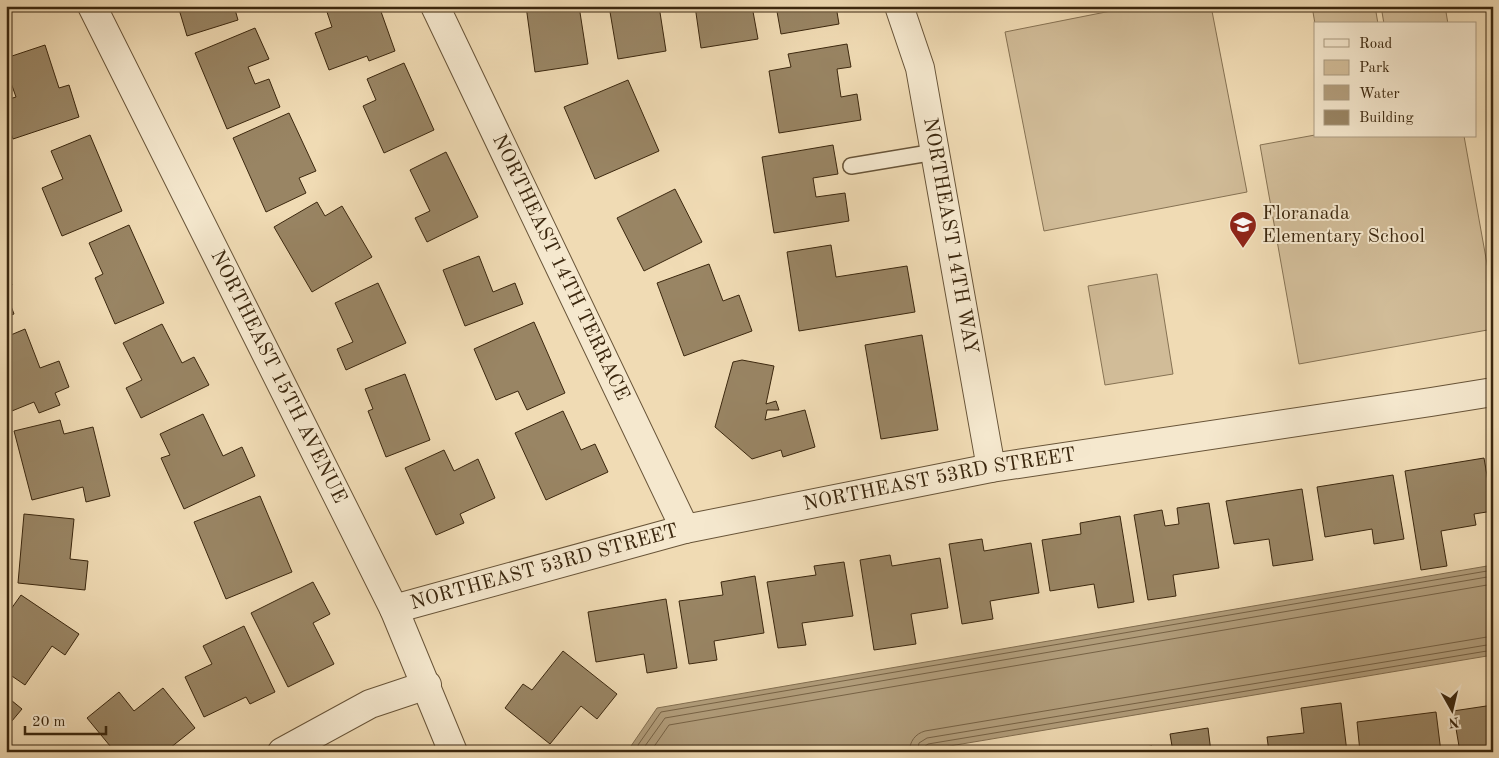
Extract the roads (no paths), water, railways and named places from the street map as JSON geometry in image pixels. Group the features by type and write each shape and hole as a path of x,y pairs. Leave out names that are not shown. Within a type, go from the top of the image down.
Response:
{"street":[{"name":"NORTHEAST 15TH AVENUE","path":"92,6 394,609 427,685 453,752"},
{"name":"NORTHEAST 14TH TERRACE","path":"435,6 685,529"},
{"name":"NORTHEAST 14TH WAY","path":"899,6 920,68 991,468"},
{"name":"NORTHEAST 53RD STREET","path":"394,609 685,529 991,468 1493,392"},
{"path":"282,752 370,704 427,685"}],"lane":[{"path":"851,166 935,152"}],"water":[{"path":"1493,565 1493,655 914,752 635,752 631,746 657,708"}],"place":[{"name":"Floranada Elementary School","path":"1243,249"}]}
